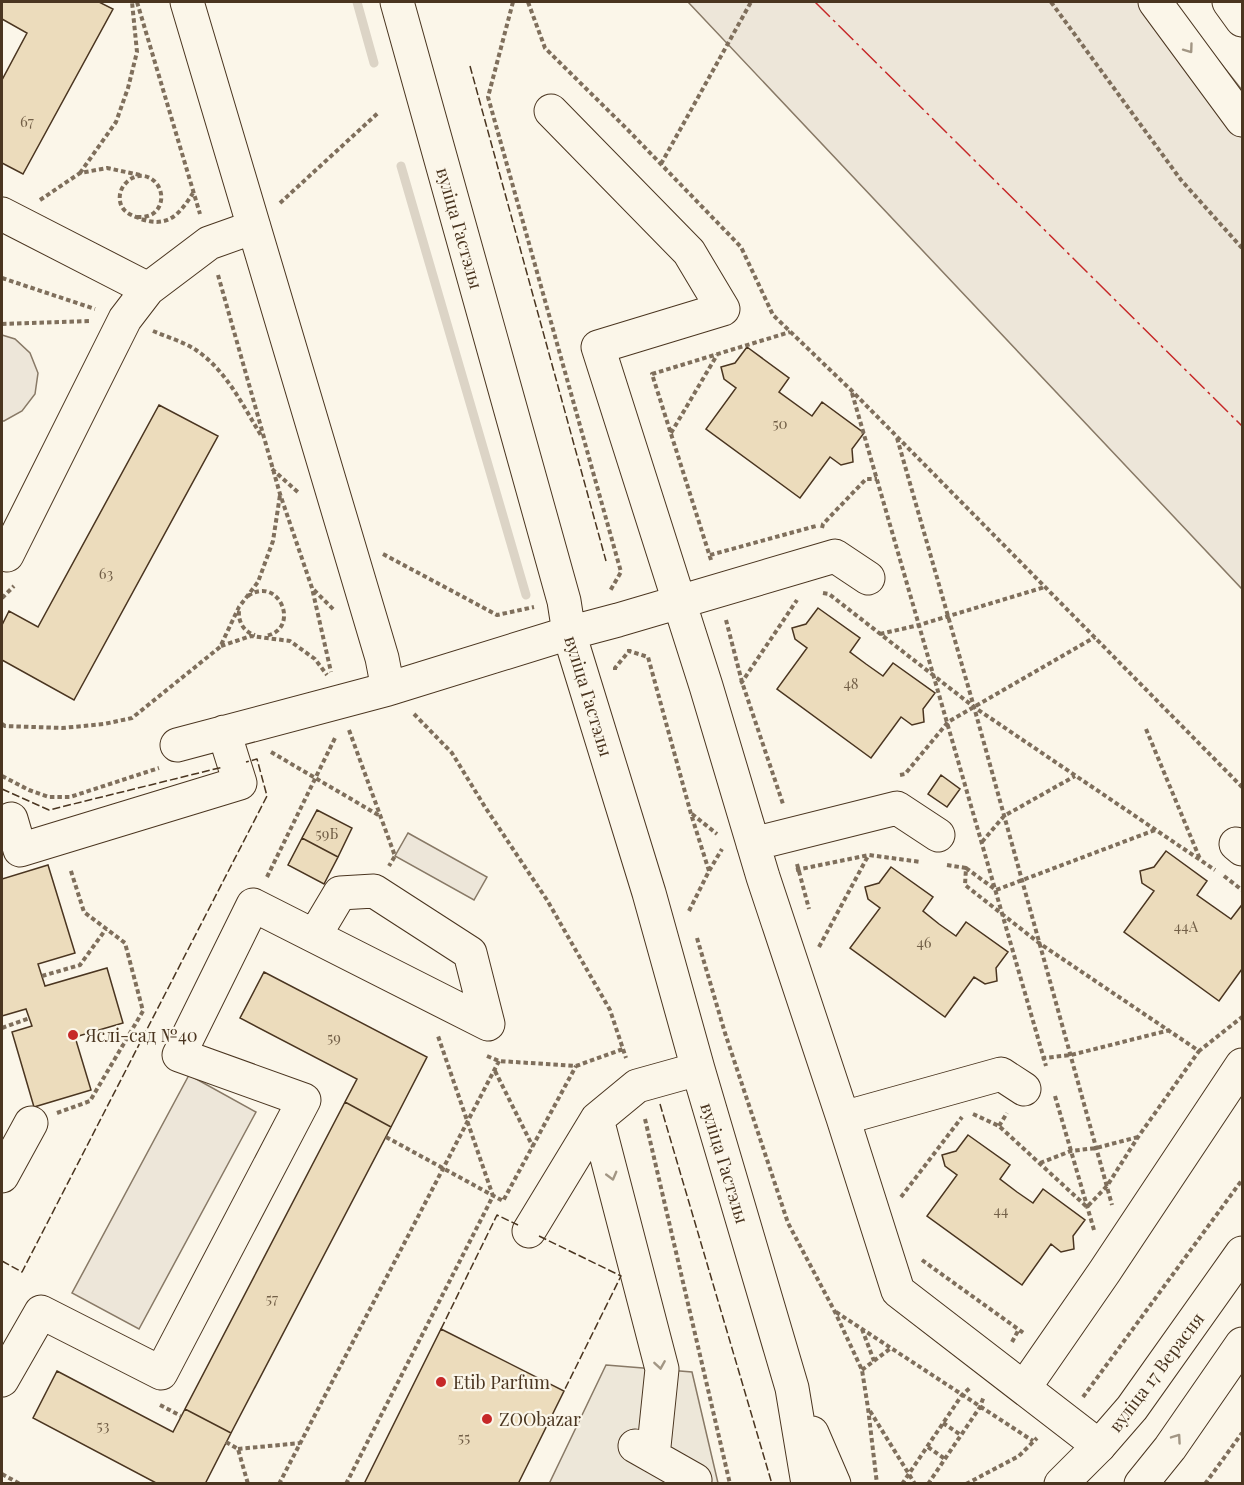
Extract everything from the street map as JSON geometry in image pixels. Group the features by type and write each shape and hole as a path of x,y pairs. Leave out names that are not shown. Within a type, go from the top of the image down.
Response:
{"street":[{"path":"187,2 345,534 388,688"},
{"name":"вуліца Гастэлы","path":"396,2 564,601 569,633 649,893 792,1388 808,1484"},
{"path":"1155,2 1242,120"},
{"path":"1229,2 1242,20"},
{"path":"551,111 689,252 723,309 598,347 684,616 763,877 898,1291 1099,1446"},
{"path":"6,217 148,289"},
{"path":"7,555 125,319 148,289 209,243 254,227"},
{"path":"177,745 388,688 618,620 684,616 719,591 835,556 868,578"},
{"path":"11,819 20,850 240,783 224,732"},
{"path":"753,844 897,808 935,854"},
{"path":"2,1380 41,1312 161,1373 304,1100 179,1055 253,905 488,1024 470,953 374,891 340,893 315,935"},
{"path":"1024,1388 1112,1235 1242,1065"},
{"path":"529,1231 597,1119 637,1086 698,1069"},
{"path":"843,1118 1001,1074 1041,1082"},
{"path":"597,1119 662,1369 643,1450 695,1480 693,1484"},
{"path":"2,1176 31,1123"},
{"name":"вуліца 17 Верасня","path":"1061,1484 1099,1446 1132,1408 1242,1253"},
{"path":"1141,1484 1170,1448 1242,1344"},
{"name":"вуліца Гастэлы","path":"792,1388 834,1484"}],"path":[{"path":"80,173 116,122 128,88 137,52 132,2"},
{"path":"137,2 209,243 272,469 312,588 340,701 395,856"},
{"path":"513,2 488,97 621,572 610,591 629,651"},
{"path":"528,2 545,48 741,247 773,315 852,391 1242,787"},
{"path":"661,164 751,2"},
{"path":"1051,2 1181,180 1242,248"},
{"path":"254,227 379,112"},
{"path":"6,217 80,173 107,168 144,176 153,180 159,187 162,195 160,205 155,212 147,217 137,217"},
{"path":"144,176 135,177 126,182 121,189 120,198 129,214 153,223 170,219 183,209 193,194"},
{"path":"2,278 125,319 195,349 213,363 227,380 265,443"},
{"path":"2,324 125,319"},
{"path":"719,591 710,555 652,374 790,332"},
{"path":"671,433 718,354"},
{"path":"852,391 1044,1058 1041,1082 1071,1151 1095,1236 1112,1235 1107,1186 949,616 896,436"},
{"path":"272,469 304,498"},
{"path":"220,646 239,607 258,582 273,541 280,494"},
{"path":"710,555 823,524"},
{"path":"345,534 497,615 539,606"},
{"path":"880,634 919,625 1045,587"},
{"path":"239,607 239,618 243,627 250,634 260,637 270,635 284,620 284,610 280,601 273,594 263,591 245,598"},
{"path":"820,593 828,594 974,707 1200,859 1242,890"},
{"path":"684,616 726,619 742,682 792,834 798,870 810,913"},
{"path":"2,724 62,728 104,724 132,718 220,646 251,636 290,641 315,659 340,701 315,778 253,905"},
{"path":"894,777 905,774 948,723 1095,637"},
{"path":"618,679 615,668 629,651 639,647"},
{"path":"629,651 648,657 709,871"},
{"path":"388,688 452,753 547,900 610,1010 637,1086 730,1484"},
{"path":"1146,729 1200,859"},
{"path":"2,776 49,797 70,797 181,761 177,745"},
{"path":"264,748 381,817"},
{"path":"982,842 1004,816 1075,776"},
{"path":"691,814 718,834"},
{"path":"996,890 1156,829"},
{"path":"31,1123 90,1101 143,1011 125,943 84,912 60,838"},
{"path":"763,877 868,855 935,854 966,868 996,890"},
{"path":"798,985 868,855"},
{"path":"966,868 966,885 1004,916 1199,1051"},
{"path":"685,900 689,912"},
{"path":"42,976 80,965 106,928"},
{"path":"695,933 725,1033 788,1223 836,1312 862,1370 877,1484"},
{"path":"817,934 823,956"},
{"path":"1087,1207 1107,1186 1138,1137 1199,1051 1242,1017"},
{"path":"2,1028 30,1018"},
{"path":"1044,1058 1071,1055 1170,1030"},
{"path":"346,1484 493,1196 438,1036"},
{"path":"999,1126 1041,1082 1044,1058"},
{"path":"279,1484 499,1061"},
{"path":"386,1137 503,1201 576,1066"},
{"path":"494,1071 533,1147"},
{"path":"957,1113 968,1111 999,1126 1087,1207"},
{"path":"877,1229 968,1111"},
{"path":"1040,1163 1071,1151 1096,1148 1138,1137"},
{"path":"966,1484 1019,1456 1085,1395 1242,1180"},
{"path":"913,1254 1027,1335"},
{"path":"836,1312 1033,1442"},
{"path":"862,1329 874,1361"},
{"path":"928,1484 980,1407 996,1367 1019,1329"},
{"path":"862,1370 891,1348"},
{"path":"902,1484 962,1395 996,1367"},
{"path":"868,1408 915,1484"},
{"path":"943,1423 961,1435"},
{"path":"1205,1484 1242,1433"},
{"path":"226,1442 238,1449 300,1443"},
{"path":"927,1447 945,1459"},
{"path":"238,1449 249,1484"},
{"path":"2,1474 20,1484"}],"shaded area":[{"path":"688,2 1172,2 1242,90 1242,589"},
{"path":"2,335 15,339 30,353 38,373 35,394 22,411 4,421 2,421"},
{"path":"408,833 487,877 474,900 395,856"},
{"path":"189,1075 256,1112 139,1329 72,1293"},
{"path":"606,1365 692,1372 718,1483 549,1484"}],"building":[{"path":"2,2 99,2 113,9 23,174 2,163 2,80 27,33 2,19"},
{"path":"747,347 789,378 779,392 812,416 822,402 864,433 852,449 853,462 841,465 830,457 800,498 706,429 736,388 724,379 721,367 735,363"},
{"path":"159,405 218,436 74,700 2,660 2,625 9,611 38,627"},
{"path":"818,608 860,638 850,652 866,664 883,676 893,663 935,693 923,709 924,722 912,725 901,717 871,758 777,689 807,648 795,639 792,628 806,624"},
{"path":"941,775 960,789 947,807 928,794"},
{"path":"317,810 352,828 338,857 302,838"},
{"path":"302,838 338,857 324,884 288,865"},
{"path":"1166,851 1207,881 1197,895 1231,919 1242,907 1242,969 1219,1001 1124,932 1154,891 1142,883 1140,871 1154,867"},
{"path":"48,865 75,953 38,964 45,986 107,968 123,1023 75,1037 91,1090 34,1107 12,1032 32,1026 26,1009 2,1016 2,879"},
{"path":"891,867 933,897 923,911 939,924 956,936 966,922 1008,952 996,968 997,981 985,984 974,977 945,1017 850,948 880,908 868,899 865,887 879,883"},
{"path":"264,972 427,1057 391,1127 345,1102 357,1079 240,1018"},
{"path":"345,1102 391,1127 231,1433 185,1409"},
{"path":"968,1135 1010,1165 1000,1179 1017,1192 1033,1203 1043,1189 1085,1220 1073,1236 1074,1249 1061,1252 1051,1244 1022,1285 927,1216 957,1175 945,1166 942,1155 956,1151"},
{"path":"441,1329 564,1391 518,1484 364,1484"},
{"path":"57,1371 173,1432 185,1409 231,1433 205,1484 158,1484 33,1418"}],"waterway":[{"path":"357,2 374,63"},
{"path":"401,166 526,595"}],"fence":[{"path":"470,66 606,561"},
{"path":"2,1261 22,1272 267,796 257,759 246,762"},
{"path":"2,789 49,810 223,767"},
{"path":"660,1104 772,1484"},
{"path":"441,1329 497,1215 518,1225"},
{"path":"539,1236 621,1276 564,1391"}],"power":[{"path":"815,2 1242,426"}],"place":[{"name":"Яслі-сад №40","path":"73,1035"},
{"name":"Etib Parfum","path":"441,1382"},
{"name":"ZOObazar","path":"487,1419"}]}
